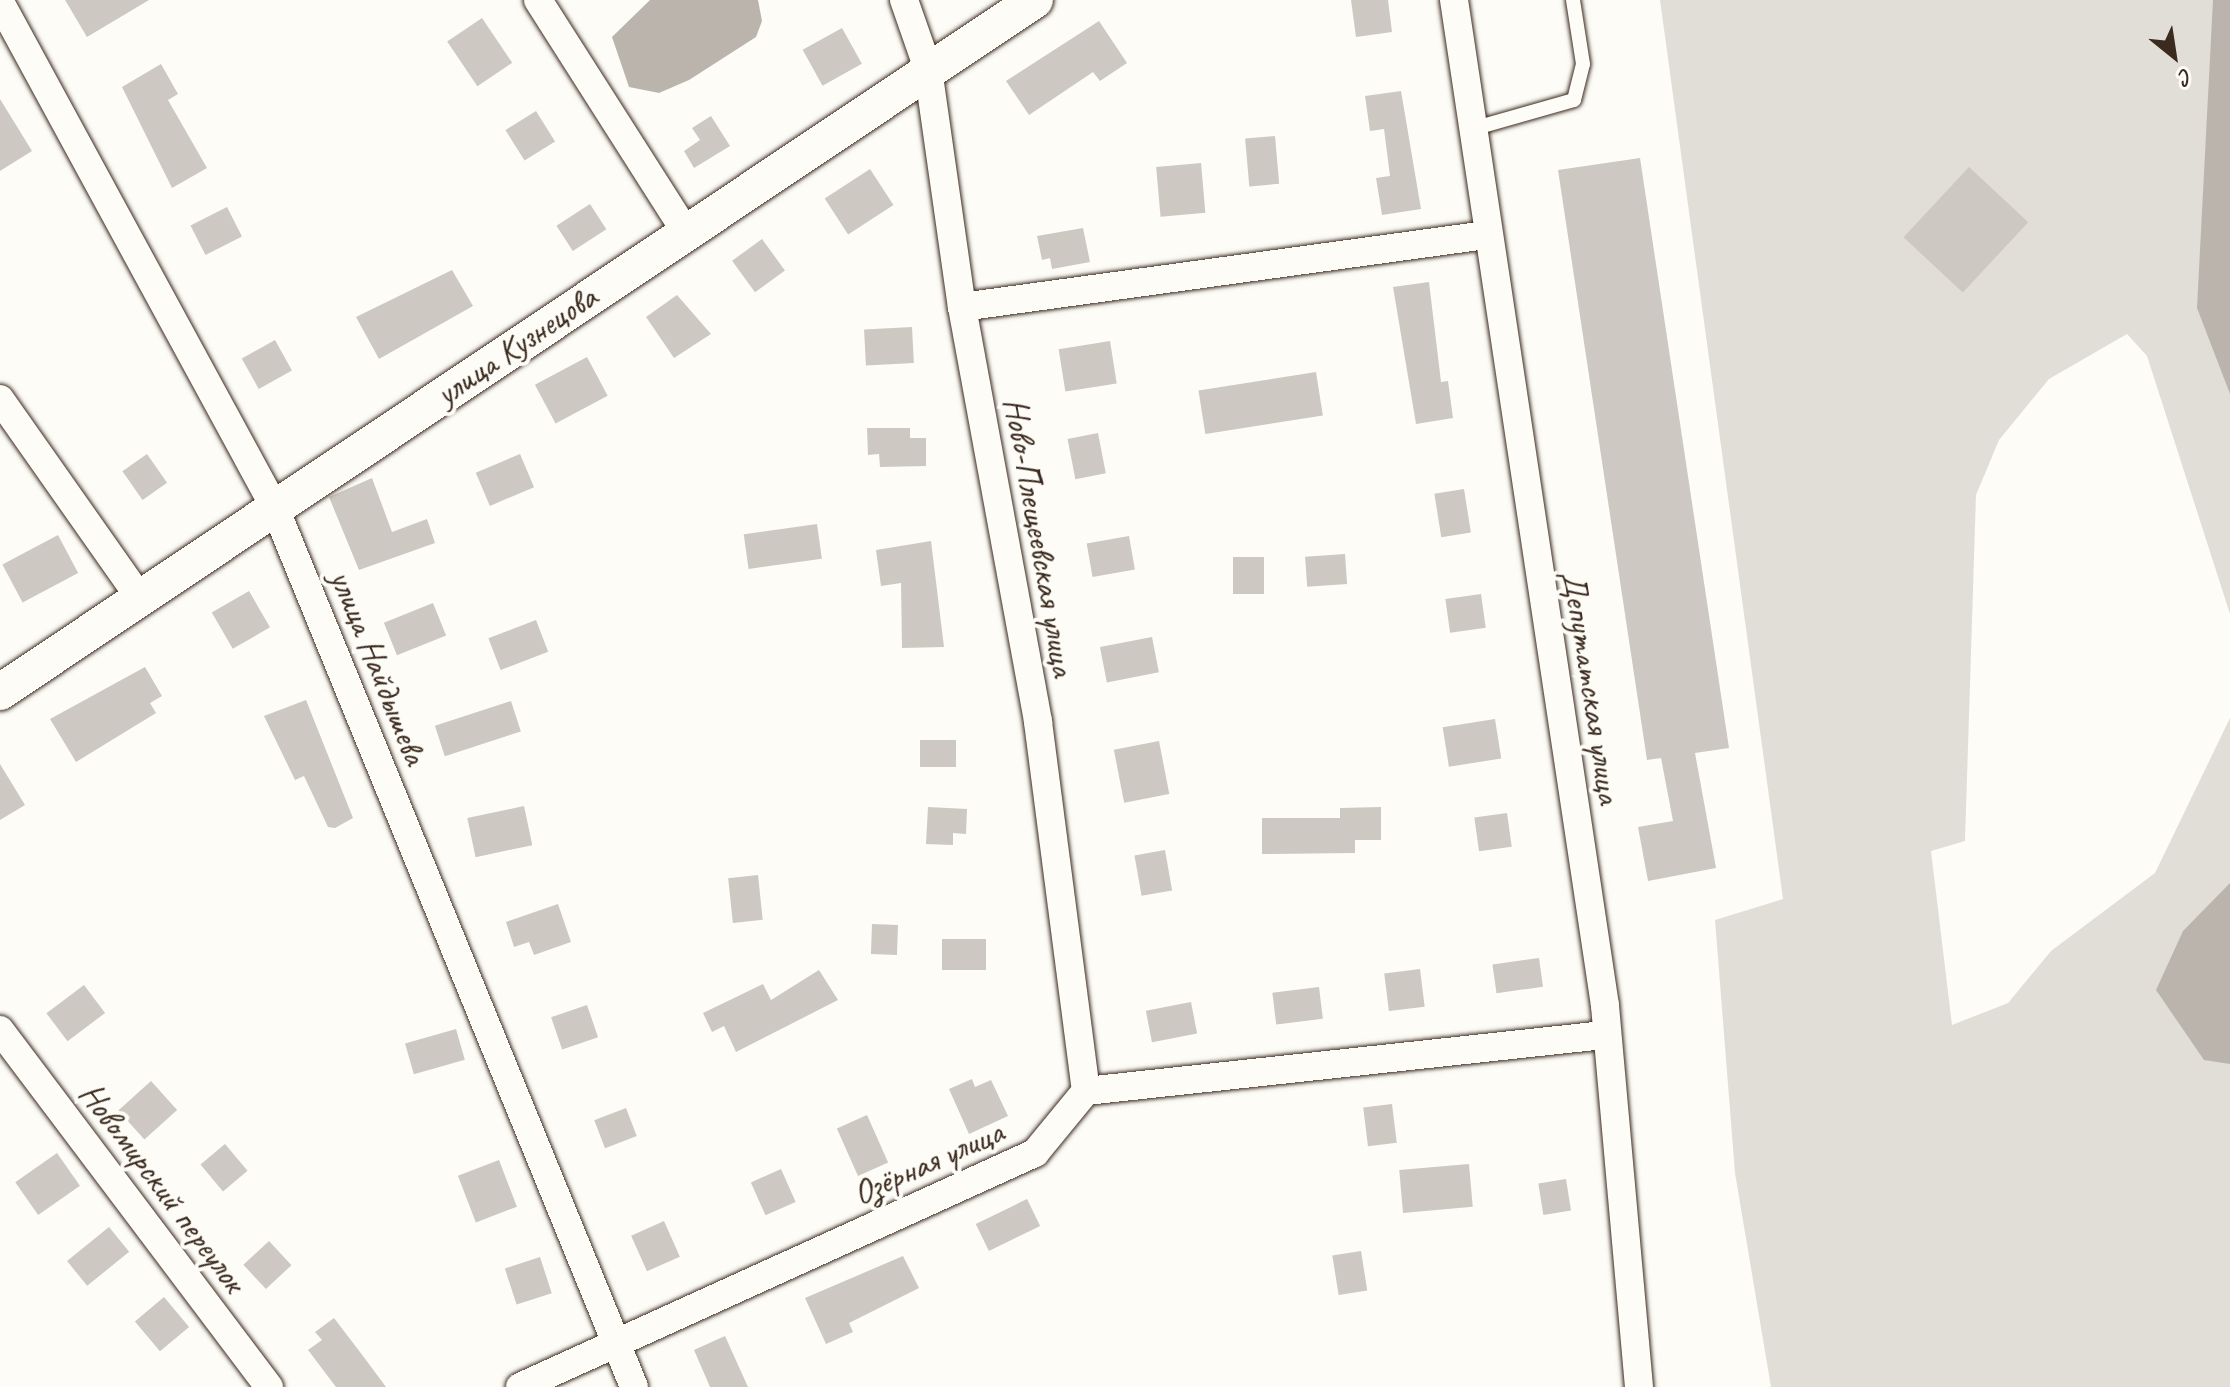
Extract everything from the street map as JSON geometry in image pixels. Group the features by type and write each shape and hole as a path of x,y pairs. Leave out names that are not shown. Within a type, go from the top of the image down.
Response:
{"street":[{"path":"538,0 685,231"},
{"name":"Ново-Плещеевская улица","path":"904,0 928,69 962,307 1038,722 1086,1091"},
{"name":"улица Кузнецова","path":"0,692 685,231 1035,0"},
{"name":"Депутатская улица","path":"1454,0 1604,1035 1639,1387"},
{"name":"улица Найдышева","path":"0,2 275,508 634,1387"},
{"path":"962,307 1486,235"},
{"path":"0,399 140,598"},
{"name":"Новомирский переулок","path":"0,1030 269,1387"},
{"path":"1086,1091 1604,1035"},
{"name":"Озёрная улица","path":"520,1387 1035,1153 1086,1091"}],"lane":[{"path":"1472,129 1574,100 1583,64 1573,0"}],"shaded area":[{"path":"650,0 758,0 762,21 756,37 689,80 659,93 629,87 612,37"},
{"path":"1660,0 2230,0 2230,614 2147,356 2127,334 2049,379 1999,440 1976,495 1965,841 1931,851 1952,1025 2008,1003 2051,951 2155,873 2230,718 2230,1387 1771,1387 1735,1173 1715,920 1783,899"},
{"path":"2213,0 2230,0 2230,394 2197,308"},
{"path":"2230,883 2230,1064 2204,1060 2156,990 2183,931"}],"building":[{"path":"65,0 149,0 87,37"},
{"path":"1351,0 1388,0 1392,32 1356,37"},
{"path":"482,18 512,63 477,86 447,41"},
{"path":"1099,21 1127,63 1100,81 1093,72 1029,115 1006,81"},
{"path":"842,28 862,64 823,86 803,50"},
{"path":"161,64 178,94 168,100 207,168 172,188 122,87"},
{"path":"1401,91 1421,209 1382,215 1376,178 1390,176 1384,129 1370,131 1365,96"},
{"path":"0,99 32,151 0,171"},
{"path":"536,111 555,142 525,161 505,130"},
{"path":"711,116 730,146 694,168 684,151 700,140 692,128"},
{"path":"1275,136 1279,184 1249,186 1245,139"},
{"path":"1640,158 1729,748 1695,753 1716,868 1648,881 1638,827 1673,821 1661,758 1647,760 1558,170"},
{"path":"1201,163 1205,213 1161,217 1156,167"},
{"path":"1969,167 2028,222 1963,292 1904,237"},
{"path":"870,169 893,205 848,234 825,198"},
{"path":"590,204 606,229 573,251 556,226"},
{"path":"227,207 242,236 205,255 190,226"},
{"path":"1083,228 1090,262 1052,269 1050,258 1042,260 1037,236"},
{"path":"762,239 785,271 755,292 732,261"},
{"path":"452,270 473,306 379,359 356,317"},
{"path":"1429,282 1441,382 1448,381 1453,418 1416,424 1393,287"},
{"path":"677,295 711,334 674,358 646,317"},
{"path":"912,327 914,363 866,365 864,330"},
{"path":"275,340 292,371 259,389 242,358"},
{"path":"1110,341 1117,383 1065,392 1059,349"},
{"path":"587,357 608,396 556,424 535,385"},
{"path":"1316,372 1323,415 1205,434 1198,391"},
{"path":"867,428 910,428 910,438 926,438 926,466 880,467 879,454 868,455"},
{"path":"1098,433 1106,473 1075,479 1068,439"},
{"path":"147,454 167,483 143,500 122,471"},
{"path":"520,454 534,487 490,506 476,473"},
{"path":"372,478 392,532 427,519 435,543 359,570 329,497"},
{"path":"1464,489 1471,532 1441,537 1434,494"},
{"path":"817,524 822,559 749,569 744,534"},
{"path":"58,535 78,573 23,603 2,565"},
{"path":"1129,536 1135,569 1093,577 1087,543"},
{"path":"931,541 944,647 902,648 901,583 881,586 876,550"},
{"path":"1345,554 1347,584 1307,587 1305,557"},
{"path":"1233,557 1264,557 1264,594 1233,594"},
{"path":"249,591 270,627 233,649 212,612"},
{"path":"1481,594 1486,628 1450,633 1445,599"},
{"path":"433,603 446,635 397,655 384,623"},
{"path":"536,620 548,652 501,670 488,638"},
{"path":"1152,637 1159,672 1107,682 1100,647"},
{"path":"145,667 162,696 150,703 156,713 76,762 50,719"},
{"path":"306,700 353,818 335,828 328,827 304,776 295,780 264,716"},
{"path":"511,701 521,731 445,756 435,726"},
{"path":"1495,719 1501,759 1449,767 1443,727"},
{"path":"920,740 956,740 956,767 920,767"},
{"path":"1159,741 1169,794 1124,803 1114,750"},
{"path":"0,764 25,805 0,820"},
{"path":"524,806 532,845 476,857 467,818"},
{"path":"928,807 967,809 966,834 953,833 953,845 926,844"},
{"path":"1381,807 1381,840 1355,840 1355,853 1262,854 1262,818 1340,818 1340,808"},
{"path":"1507,813 1512,847 1479,851 1474,818"},
{"path":"1165,850 1172,890 1142,896 1134,855"},
{"path":"758,875 763,920 733,923 728,878"},
{"path":"558,904 571,942 534,955 529,942 514,947 506,922"},
{"path":"872,924 898,925 897,955 871,954"},
{"path":"942,939 986,939 986,970 942,970"},
{"path":"1539,958 1543,987 1496,993 1492,965"},
{"path":"1420,969 1425,1007 1389,1011 1384,973"},
{"path":"819,970 838,1000 736,1052 724,1026 712,1032 703,1013 763,984 771,1000"},
{"path":"84,985 105,1013 68,1041 46,1013"},
{"path":"1319,987 1323,1019 1276,1024 1272,993"},
{"path":"1191,1002 1197,1033 1152,1042 1146,1011"},
{"path":"587,1005 598,1037 562,1050 551,1017"},
{"path":"456,1029 465,1060 414,1074 405,1044"},
{"path":"972,1079 975,1087 991,1080 1008,1116 969,1134 949,1089"},
{"path":"151,1081 177,1110 144,1139 118,1110"},
{"path":"1392,1104 1397,1143 1368,1146 1363,1108"},
{"path":"626,1108 637,1136 605,1148 594,1120"},
{"path":"867,1115 888,1163 858,1176 837,1128"},
{"path":"225,1144 247,1171 223,1191 200,1165"},
{"path":"57,1153 80,1186 38,1215 15,1182"},
{"path":"499,1160 517,1207 476,1222 458,1176"},
{"path":"1469,1164 1473,1207 1403,1213 1399,1170"},
{"path":"781,1169 796,1202 765,1215 751,1182"},
{"path":"1566,1179 1571,1211 1543,1215 1538,1183"},
{"path":"1027,1199 1040,1226 989,1251 976,1224"},
{"path":"664,1221 680,1257 647,1271 631,1236"},
{"path":"109,1227 129,1252 87,1286 67,1261"},
{"path":"269,1241 292,1265 266,1289 243,1265"},
{"path":"1361,1251 1367,1291 1339,1295 1332,1256"},
{"path":"903,1256 919,1288 849,1323 853,1332 826,1344 805,1298"},
{"path":"540,1257 552,1293 517,1305 505,1268"},
{"path":"164,1297 189,1327 160,1351 135,1321"},
{"path":"334,1318 386,1387 336,1387 308,1350 322,1340 315,1332"},
{"path":"725,1336 748,1387 710,1387 694,1350"}]}
